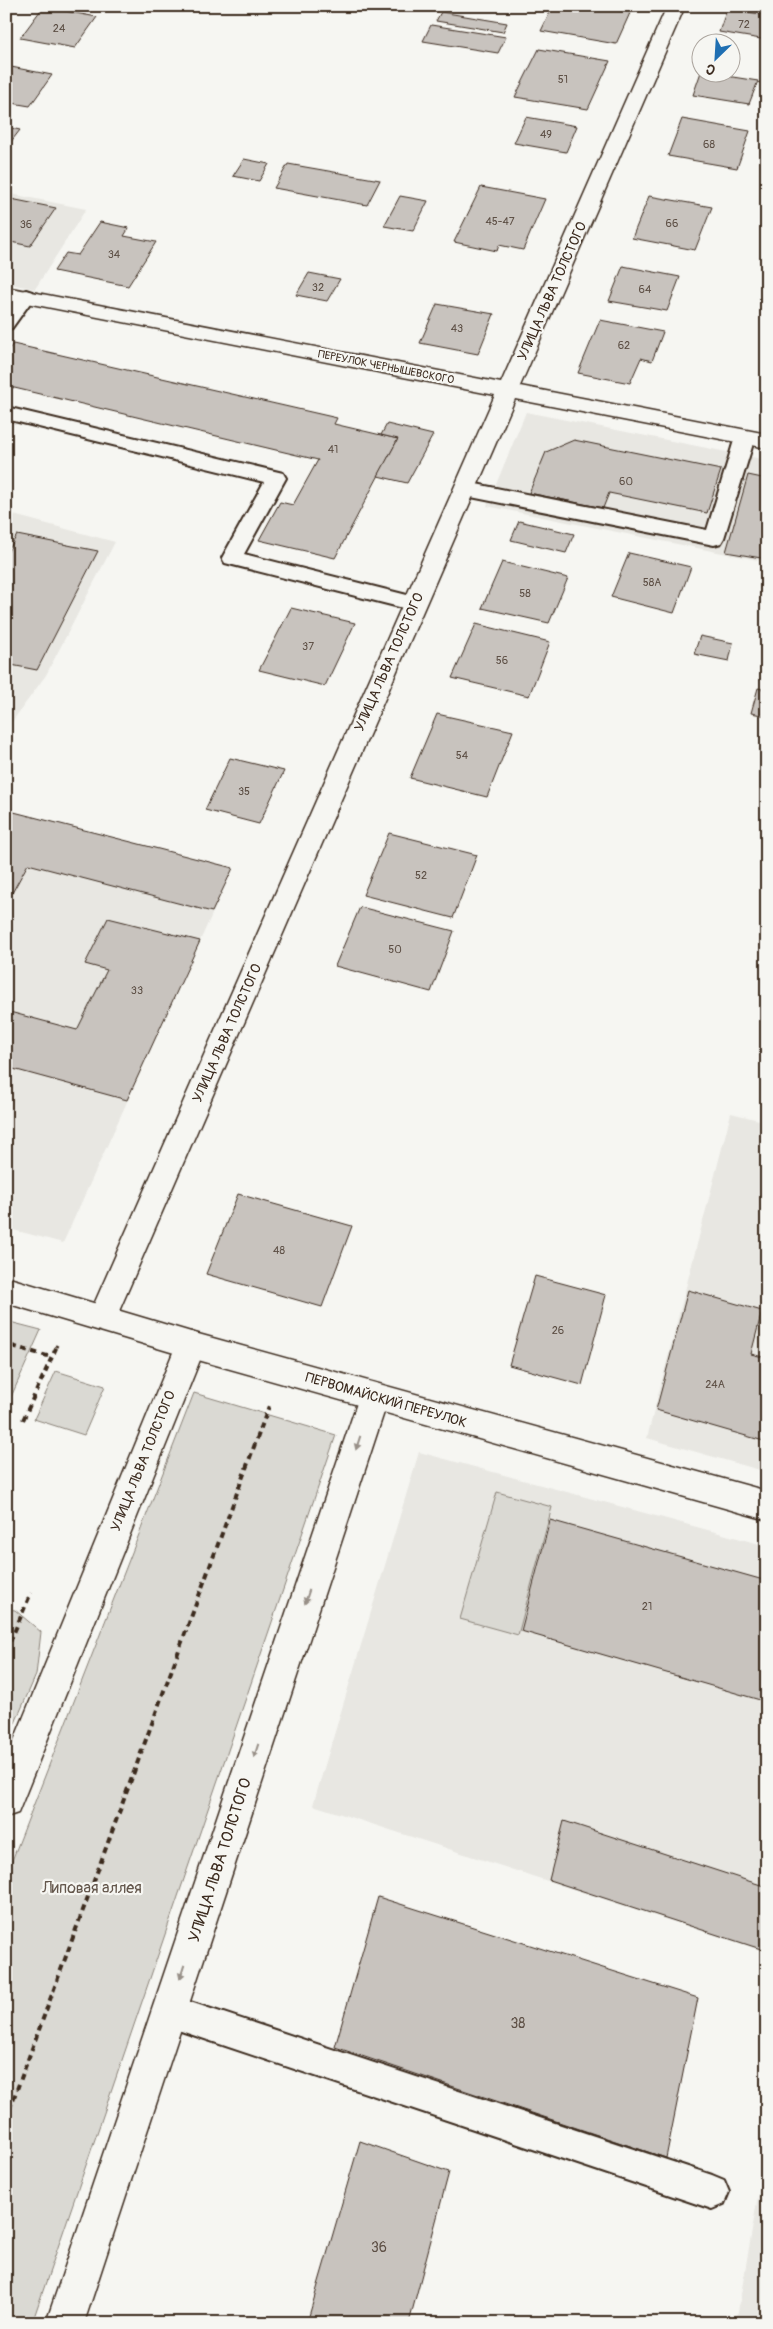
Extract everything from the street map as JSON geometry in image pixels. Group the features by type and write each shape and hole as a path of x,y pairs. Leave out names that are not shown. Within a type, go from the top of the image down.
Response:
{"street":[{"name":"УЛИЦА ЛЬВА ТОЛСТОГО","path":"102,1318 676,6"},
{"name":"ПЕРЕУЛОК ЧЕРНЫШЕВСКОГО","path":"16,294 767,442"},
{"name":"ПЕРВОМАЙСКИЙ ПЕРЕУЛОК","path":"6,1290 282,1371 767,1506"},
{"name":"УЛИЦА ЛЬВА ТОЛСТОГО","path":"6,1801 191,1345"},
{"name":"УЛИЦА ЛЬВА ТОЛСТОГО","path":"65,2323 374,1397"}],"lane":[{"path":"6,324 16,294"},
{"path":"6,413 276,478 232,558 415,604"},
{"path":"466,488 714,538 745,437"},
{"path":"169,2011 712,2192"}],"path":[{"path":"23,1420 59,1339 47,1302"},
{"path":"6,1344 51,1357"},
{"path":"6,2119 282,1371"},
{"path":"6,1650 31,1593"}],"shaded area":[{"path":"6,193 86,209 35,289 6,283"},
{"path":"526,412 767,460 767,562 487,506"},
{"path":"6,513 115,542 46,675 6,730"},
{"path":"6,810 233,868 63,1243 6,1228"},
{"path":"731,1113 767,1122 767,1472 647,1438"},
{"path":"419,1452 767,1546 767,1952 313,1805"},
{"path":"767,2144 767,2323 736,2323"}],"green space":[{"path":"6,1321 41,1330 6,1408"},
{"path":"56,1371 105,1386 84,1435 34,1419"},
{"name":"Липовая аллея","path":"194,1393 336,1435 32,2323 6,2323 6,1876"},
{"path":"497,1492 552,1507 518,1635 460,1619"},
{"path":"6,1609 15,1610 41,1632 36,1675 15,1723 6,1730"}],"building":[{"path":"553,6 593,6 630,13 616,44 541,31"},
{"path":"43,7 97,17 75,48 20,38"},
{"path":"727,9 767,15 767,40 740,36 740,32 719,32"},
{"path":"441,12 507,23 503,32 436,21"},
{"path":"431,25 506,37 498,53 423,41"},
{"path":"539,49 610,61 588,109 515,97"},
{"path":"6,66 52,75 30,106 6,102"},
{"path":"740,78 758,81 749,104 693,95 698,82 740,82"},
{"path":"526,117 577,126 566,152 514,143"},
{"path":"682,119 750,131 737,168 668,156"},
{"path":"6,127 20,130 6,148"},
{"path":"244,159 269,164 259,181 233,176"},
{"path":"288,164 380,180 367,205 274,188"},
{"path":"481,187 545,199 523,250 499,245 497,251 454,242"},
{"path":"400,196 428,201 413,231 384,226"},
{"path":"649,196 712,207 695,250 632,238"},
{"path":"6,198 56,208 30,246 6,241"},
{"path":"100,222 129,228 124,236 156,242 128,286 54,271 66,253 78,255"},
{"path":"623,266 680,277 667,311 609,301"},
{"path":"309,273 340,279 327,301 296,295"},
{"path":"437,304 494,314 478,354 420,343"},
{"path":"600,320 663,332 652,361 641,358 630,383 578,373"},
{"path":"13,344 337,418 334,424 398,439 335,558 259,540 280,502 293,505 318,460 6,386 6,353"},
{"path":"387,424 433,435 407,483 378,476 398,439 381,435"},
{"path":"574,440 721,470 707,513 609,493 603,508 529,493 546,452"},
{"path":"748,475 767,479 767,559 726,552"},
{"path":"519,521 574,534 566,553 511,540"},
{"path":"17,535 98,551 37,670 6,664 6,555"},
{"path":"629,553 691,567 674,613 611,597"},
{"path":"502,562 568,578 549,623 482,608"},
{"path":"291,608 355,623 325,686 259,670"},
{"path":"476,624 550,642 529,696 452,678"},
{"path":"700,636 733,643 729,661 694,654"},
{"path":"758,688 767,690 767,716 751,713"},
{"path":"437,714 513,731 487,797 410,778"},
{"path":"230,758 284,771 259,824 205,810"},
{"path":"6,810 233,868 212,912 28,864 6,904"},
{"path":"389,833 477,855 453,918 363,895"},
{"path":"360,907 454,931 431,992 335,966"},
{"path":"108,918 200,941 127,1100 6,1067 6,1011 77,1030 107,970 85,964"},
{"path":"238,1194 352,1226 322,1307 206,1274"},
{"path":"535,1276 606,1295 582,1385 509,1365"},
{"path":"688,1290 762,1311 751,1354 767,1358 767,1442 656,1410"},
{"path":"550,1520 767,1581 767,1702 521,1631"},
{"path":"564,1821 767,1887 767,1951 549,1880"},
{"path":"378,1897 698,1998 666,2158 335,2047"},
{"path":"360,2141 449,2172 409,2323 307,2323"}]}
